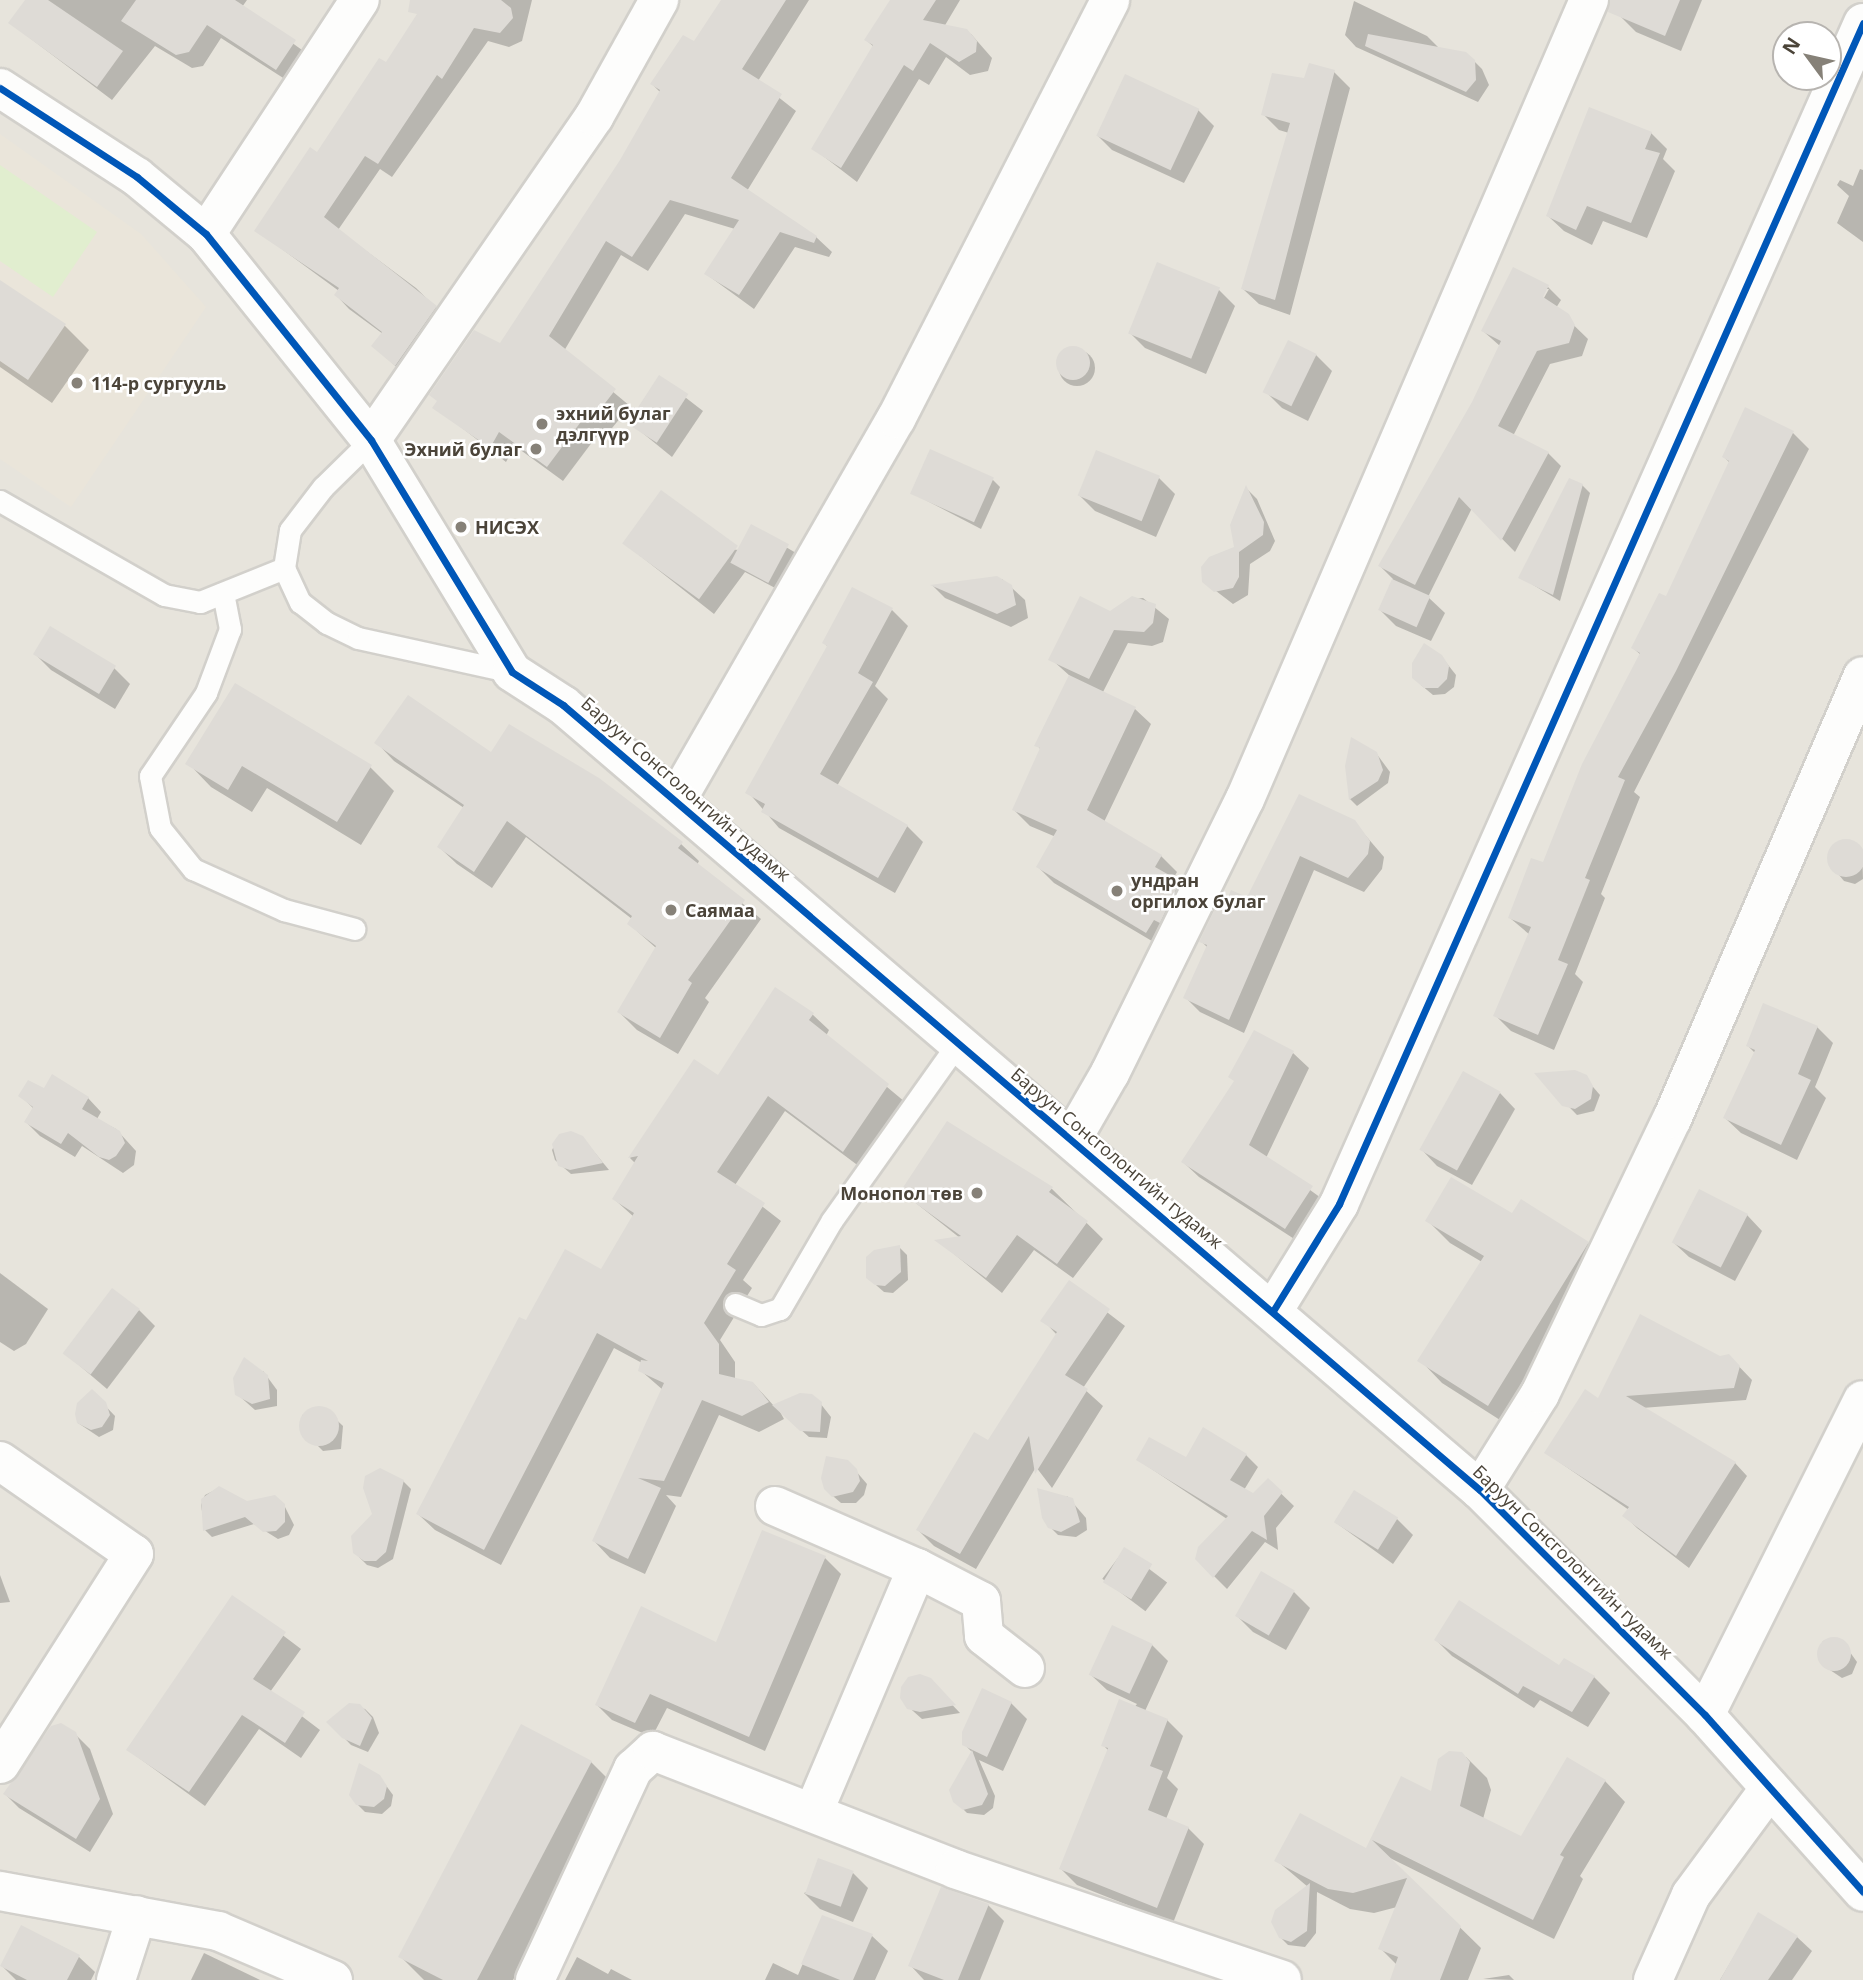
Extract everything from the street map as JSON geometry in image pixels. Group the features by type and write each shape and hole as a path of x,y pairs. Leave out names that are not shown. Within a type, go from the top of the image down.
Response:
{"street":[{"path":"206,234 360,0"},
{"path":"371,440 594,117 659,0"},
{"path":"676,801 896,419 1110,0"},
{"path":"1072,1139 1110,1073 1245,799 1589,0"},
{"path":"1273,1311 1339,1204 1863,23"},
{"name":"Баруун Сонсголонгийн гудамж","path":"0,88 137,177 206,234 371,440 512,672 563,705 1480,1490 1705,1715 1863,1892"},
{"path":"1480,1490 1540,1394 1672,1119 1863,676"},
{"path":"1705,1715 1863,1400"},
{"path":"0,1461 134,1554 0,1765"},
{"path":"775,1506 917,1568 981,1601 984,1636 1025,1668"},
{"path":"813,1813 917,1568"},
{"path":"536,1980 633,1769 653,1751 955,1869 1229,1971 1282,1980"},
{"path":"1653,1980 1691,1895 1770,1788"},
{"path":"0,1891 218,1931 333,1980"},
{"path":"116,1980 137,1915"}],"lane":[{"path":"371,440 323,487 290,530 284,568 300,602 348,633 512,672"},
{"path":"0,500 164,595 200,602 284,568"},
{"path":"223,593 230,629 206,693 150,776 160,828 193,869 284,910 355,929"},
{"path":"735,1304 761,1315 780,1309 832,1220 958,1043"}],"shaded area":[{"path":"0,0 1863,0 1863,1980 0,1980"},
{"name":"114-р сургууль","path":"0,134 141,234 206,307 71,507 0,459"}],"green space":[{"path":"0,165 97,232 53,297 0,261"}],"building":[{"path":"25,0 48,0 123,51 97,87 8,23"},
{"path":"136,0 235,0 296,40 276,70 207,25 189,52 176,55 121,21"},
{"path":"410,0 501,0 511,8 513,18 500,33 474,28 442,79 437,75 378,164 365,156 324,217 437,306 395,366 371,346 382,332 334,295 339,288 254,231 310,147 317,152 379,58 386,62 417,14 408,12"},
{"path":"721,0 786,0 742,69 782,94 731,178 817,236 814,243 780,232 739,295 704,274 739,220 670,200 632,257 606,241 549,336 616,389 592,420 586,415 547,467 499,432 490,448 432,408 437,401 429,395 474,330 500,343 620,160 660,90 650,84 683,35 694,41"},
{"path":"890,0 936,0 923,20 967,29 977,41 976,52 959,62 930,43 913,71 904,65 841,168 811,149 873,45 864,40"},
{"path":"1610,0 1680,0 1665,36 1608,12"},
{"path":"1368,34 1466,52 1475,60 1476,80 1466,92 1365,46"},
{"path":"1309,63 1335,70 1275,300 1241,289 1290,123 1261,115 1272,73 1304,78"},
{"path":"1125,74 1199,109 1171,170 1096,136"},
{"path":"1589,107 1652,132 1645,149 1660,153 1631,223 1587,206 1576,230 1546,216"},
{"path":"1157,262 1220,287 1191,359 1128,333"},
{"path":"1513,267 1549,285 1543,297 1569,314 1575,325 1569,343 1537,351 1498,426 1549,452 1501,541 1459,497 1415,585 1378,566 1472,402 1501,341 1481,331"},
{"path":"0,280 66,324 28,380 0,361"},
{"path":"1288,340 1317,354 1291,406 1263,392"},
{"path":"1073,346 1085,351 1090,363 1085,375 1073,380 1061,375 1056,363 1061,351"},
{"path":"659,375 688,394 657,443 627,424"},
{"path":"1745,407 1794,431 1676,671 1618,777 1625,780 1585,878 1590,880 1558,960 1568,964 1538,1035 1493,1016 1531,927 1508,918 1531,858 1543,862 1582,764 1640,653 1631,648 1659,593 1666,596 1729,461 1722,457"},
{"path":"930,449 994,477 974,522 910,494"},
{"path":"1096,450 1160,476 1142,521 1078,495"},
{"path":"1569,478 1583,484 1553,595 1518,578"},
{"path":"1246,485 1264,522 1263,535 1239,552 1239,577 1233,588 1214,592 1202,582 1201,567 1209,557 1234,547 1230,525"},
{"path":"661,490 738,546 699,599 622,543"},
{"path":"751,524 789,544 768,583 730,563"},
{"path":"997,576 1012,585 1016,605 997,614 930,585"},
{"path":"1392,579 1430,596 1417,627 1378,610"},
{"path":"852,587 893,608 858,673 873,682 820,774 908,825 878,878 761,812 765,804 745,793 827,646 822,643"},
{"path":"1080,596 1110,611 1132,596 1156,604 1153,623 1144,632 1114,630 1089,679 1048,660"},
{"path":"50,626 116,666 99,694 33,654"},
{"path":"1424,643 1442,655 1449,666 1447,679 1438,688 1424,688 1412,678 1412,663"},
{"path":"1069,675 1136,707 1087,810 1162,855 1155,867 1180,881 1160,923 1154,920 1146,933 1036,867 1057,830 1012,810 1040,748 1034,746"},
{"path":"235,683 372,765 337,822 242,766 228,790 185,764"},
{"path":"408,695 491,752 509,724 599,778 683,842 678,848 745,900 688,980 692,983 660,1038 617,1012 656,946 627,924 632,916 507,821 474,872 437,847 464,805 374,743"},
{"path":"1351,737 1377,752 1383,770 1378,781 1349,800 1345,766"},
{"path":"1299,794 1355,820 1370,841 1368,854 1348,878 1300,856 1229,1020 1183,998 1207,945 1199,942 1218,903 1224,906 1231,890 1247,897"},
{"path":"1846,839 1859,845 1865,858 1859,871 1846,877 1833,871 1827,858 1833,845"},
{"path":"775,987 814,1013 809,1020 889,1084 843,1152 768,1096 717,1172 765,1203 727,1264 736,1270 704,1323 719,1344 719,1374 753,1382 769,1402 742,1416 702,1400 664,1481 638,1478 661,1488 628,1559 592,1541 664,1383 638,1371 641,1360 648,1361 597,1333 484,1550 416,1514 519,1317 526,1320 565,1249 601,1269 634,1213 612,1199 638,1156 628,1158 694,1059 718,1075"},
{"path":"1763,1003 1818,1026 1798,1074 1811,1080 1781,1145 1723,1118 1755,1050 1746,1046"},
{"path":"1254,1030 1294,1051 1249,1145 1313,1186 1285,1229 1181,1162 1234,1081 1228,1077"},
{"path":"1575,1070 1587,1075 1593,1086 1591,1099 1575,1109 1562,1106 1534,1073"},
{"path":"1463,1071 1501,1092 1457,1171 1419,1150"},
{"path":"52,1074 89,1097 82,1109 120,1131 125,1143 116,1156 109,1160 99,1157 68,1133 61,1144 24,1122 33,1107 18,1096 28,1080 44,1088"},
{"path":"947,1121 1053,1187 1049,1192 1088,1221 1057,1264 1017,1235 986,1278 934,1240 961,1236 900,1192"},
{"path":"571,1131 583,1136 603,1163 570,1170 558,1166 552,1144 559,1134"},
{"path":"1451,1177 1512,1213 1521,1199 1589,1242 1488,1406 1417,1361 1484,1256 1425,1221"},
{"path":"1699,1189 1748,1214 1721,1267 1672,1242"},
{"path":"900,1245 901,1272 885,1286 875,1285 866,1278 866,1257 874,1250"},
{"path":"1069,1280 1110,1309 1065,1375 1088,1389 1035,1474 1029,1436 960,1554 916,1530 974,1432 988,1440 1057,1332 1040,1321"},
{"path":"112,1288 140,1309 91,1375 63,1353"},
{"path":"1640,1314 1720,1356 1729,1354 1740,1366 1734,1388 1626,1396 1736,1462 1676,1556 1622,1516 1629,1507 1544,1453 1585,1389 1598,1398"},
{"path":"244,1357 268,1375 270,1399 252,1404 235,1395 233,1378"},
{"path":"92,1389 106,1402 110,1415 102,1427 91,1430 77,1423 75,1414 77,1403"},
{"path":"800,1393 812,1394 822,1402 820,1432 800,1431 772,1405"},
{"path":"319,1406 333,1412 339,1426 333,1440 319,1446 305,1440 299,1426 305,1412"},
{"path":"1203,1427 1247,1454 1230,1480 1253,1493 1268,1478 1283,1492 1264,1516 1267,1540 1252,1531 1213,1578 1195,1559 1198,1547 1228,1516 1136,1460 1149,1437 1186,1457"},
{"path":"826,1456 848,1460 857,1469 860,1481 853,1492 832,1497 824,1489 821,1478"},
{"path":"380,1468 404,1480 386,1552 376,1561 364,1561 353,1553 351,1536 372,1514 363,1488 365,1476"},
{"path":"219,1486 247,1501 275,1495 285,1504 285,1522 276,1531 263,1532 245,1517 203,1531 201,1499"},
{"path":"1037,1488 1073,1498 1080,1522 1061,1532 1048,1528 1042,1518"},
{"path":"1354,1490 1398,1518 1378,1550 1334,1522"},
{"path":"762,1530 826,1556 749,1737 650,1694 635,1723 595,1705 641,1606 716,1642"},
{"path":"1124,1547 1152,1564 1131,1599 1103,1582"},
{"path":"1261,1571 1295,1590 1269,1636 1235,1616"},
{"path":"232,1595 286,1632 253,1679 305,1712 285,1743 242,1715 189,1792 126,1750"},
{"path":"1459,1600 1559,1665 1564,1658 1595,1676 1572,1712 1523,1686 1518,1694 1434,1640"},
{"path":"1112,1625 1153,1644 1130,1694 1089,1675"},
{"path":"1834,1637 1846,1642 1851,1654 1846,1666 1834,1671 1822,1666 1817,1654 1822,1642"},
{"path":"920,1674 931,1678 956,1705 920,1712 907,1709 900,1698 901,1687 908,1677"},
{"path":"982,1688 1012,1702 987,1757 962,1745 962,1732"},
{"path":"1119,1699 1168,1719 1150,1766 1163,1771 1148,1810 1189,1827 1157,1908 1059,1869 1108,1748 1101,1746"},
{"path":"349,1703 360,1704 372,1718 360,1746 342,1738 326,1722"},
{"path":"61,1723 76,1732 100,1799 76,1839 3,1794 51,1726"},
{"path":"521,1724 592,1761 477,1980 443,1980 398,1957"},
{"path":"972,1750 988,1794 982,1805 963,1810 953,1802 949,1790"},
{"path":"1449,1751 1462,1752 1470,1762 1460,1806 1521,1836 1567,1757 1606,1780 1560,1855 1564,1857 1533,1920 1372,1840 1461,1926 1440,1980 1390,1980 1398,1957 1378,1949 1407,1878 1353,1893 1328,1889 1274,1861 1300,1813 1366,1848 1401,1776 1431,1791 1438,1759"},
{"path":"359,1763 380,1775 387,1786 384,1799 374,1807 356,1805 349,1795"},
{"path":"818,1858 854,1871 841,1907 805,1894"},
{"path":"1310,1883 1307,1931 1291,1942 1279,1938 1271,1922 1275,1910"},
{"path":"941,1887 989,1904 958,1980 944,1980 908,1966"},
{"path":"1758,1912 1798,1936 1768,1980 1720,1980"},
{"path":"822,1915 873,1934 853,1980 840,1980 801,1964"},
{"path":"21,1925 80,1955 67,1980 27,1980 0,1966"}],"cycle path":[{"path":"1273,1311 1339,1204 1863,23"},
{"path":"0,88 137,177 206,234 371,440 512,672 563,705 1480,1490 1705,1715 1863,1892"}],"place":[{"name":"114-р сургууль","path":"77,383"},
{"name":"эхний булаг дэлгүүр","path":"542,424"},
{"name":"Эхний булаг","path":"536,449"},
{"name":"НИСЭХ","path":"461,527"},
{"name":"ундран оргилох булаг","path":"1117,891"},
{"name":"Саямаа","path":"671,910"},
{"name":"Монопол төв","path":"977,1193"}]}
